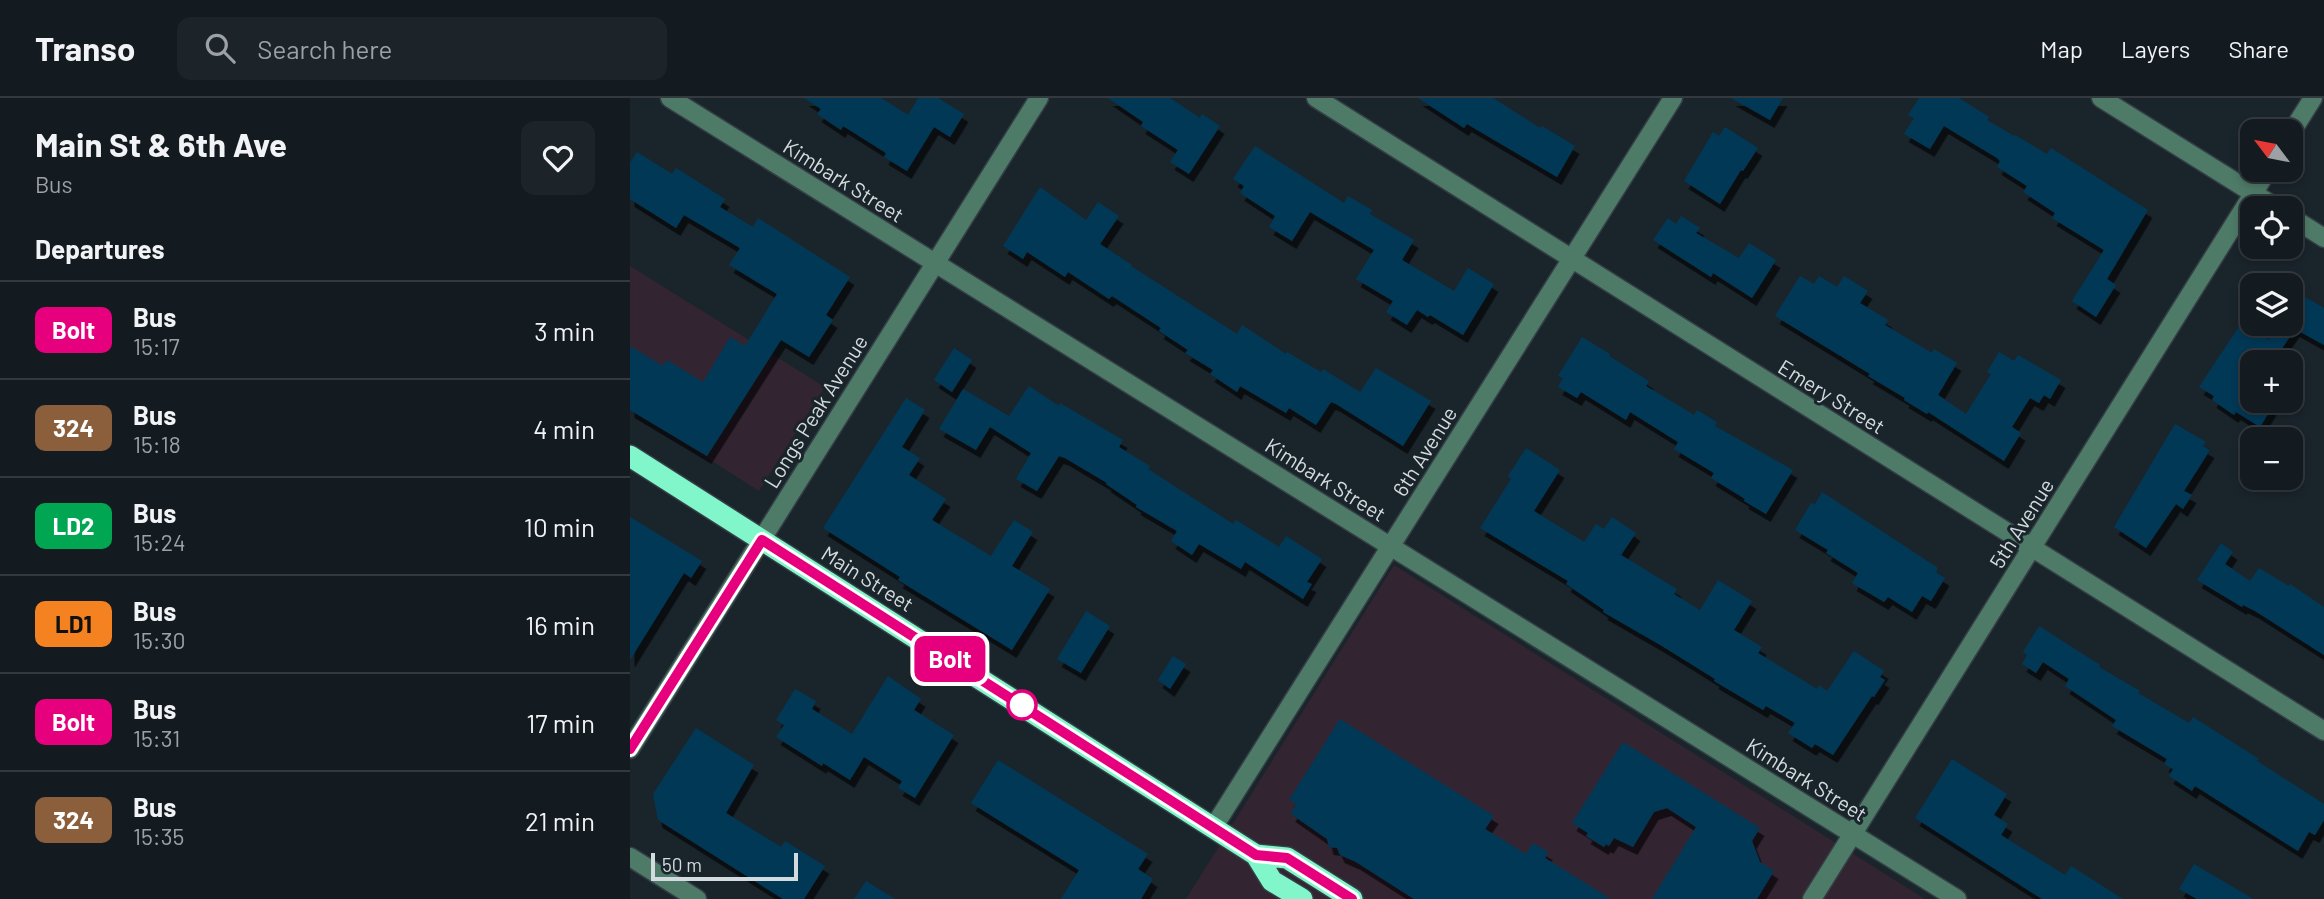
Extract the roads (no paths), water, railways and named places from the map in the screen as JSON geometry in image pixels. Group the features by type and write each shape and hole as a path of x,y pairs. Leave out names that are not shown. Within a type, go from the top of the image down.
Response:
{"highway":[{"name":"Main Street","path":"630,456 1256,855 1272,881 1302,899"},
{"name":"Main Street","path":"1256,855 1287,858 1352,899"}],"street":[{"name":"Kimbark Street","path":"670,98 1957,899"},
{"name":"Longs Peak Avenue","path":"630,749 1039,98"},
{"name":"Emery Street","path":"1316,98 2324,731"},
{"name":"6th Avenue","path":"1213,828 1672,98"},
{"path":"2101,98 2258,196"},
{"path":"2300,119 2313,98"},
{"name":"5th Avenue","path":"1812,899 2260,182"},
{"path":"2303,225 2324,238"},
{"path":"630,857 697,899"}]}
